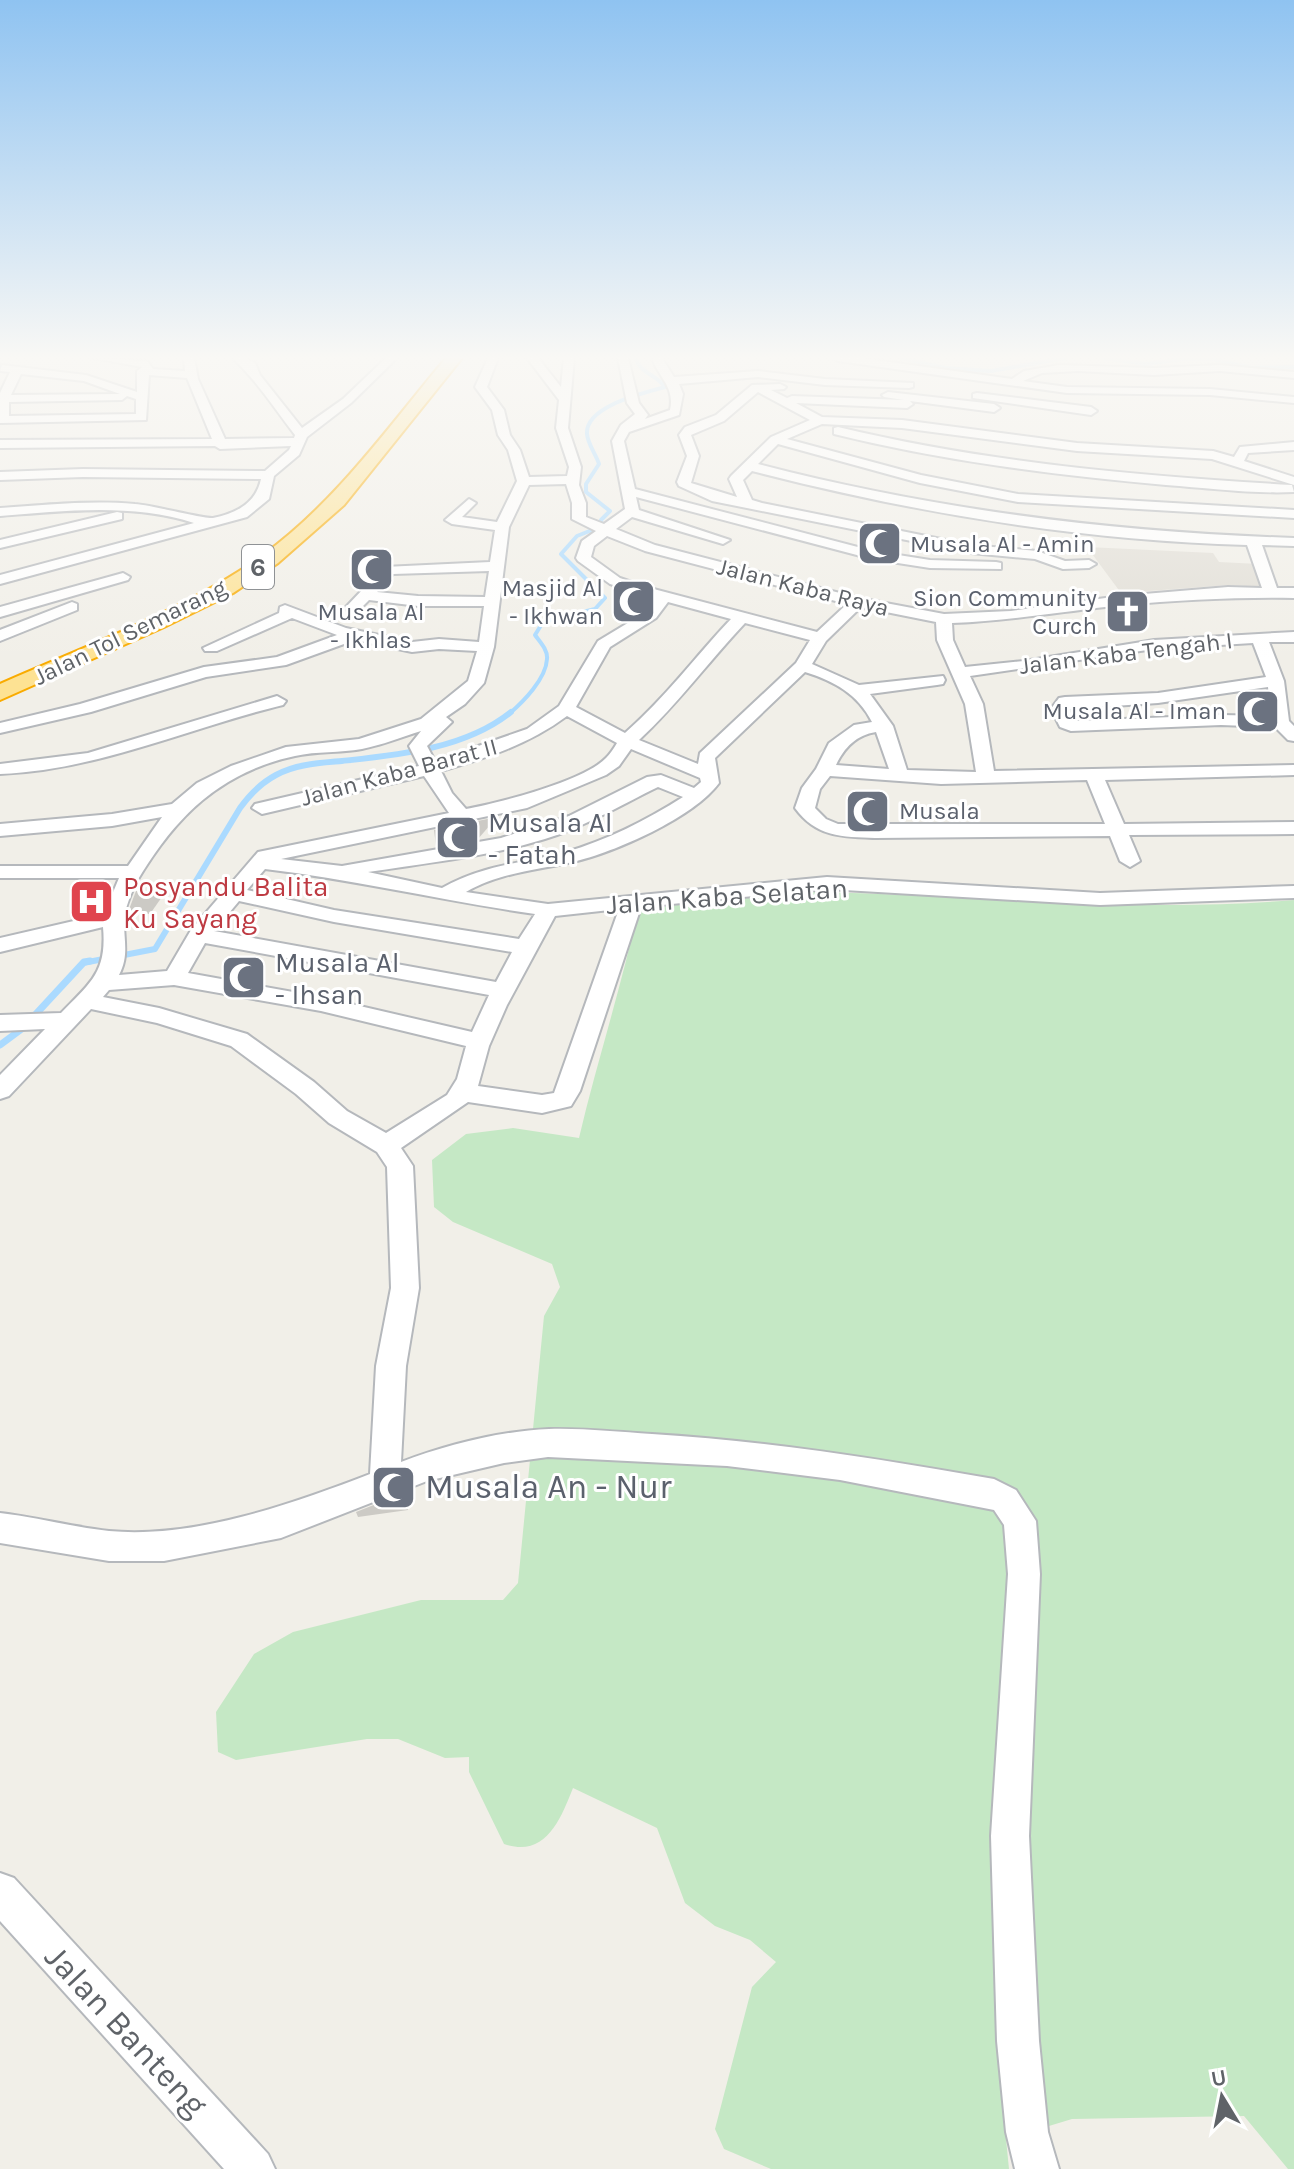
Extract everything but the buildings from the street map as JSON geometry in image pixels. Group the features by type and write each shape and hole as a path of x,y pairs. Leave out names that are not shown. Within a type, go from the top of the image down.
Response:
{"highway":[{"name":"Jalan Tol Semarang","path":"0,674 136,615 227,565 258,545 347,459"},
{"name":"Jalan Tol Semarang","path":"0,693 225,588 271,559 337,501 371,459"}],"street":[{"path":"0,580 211,524 250,510 264,496 268,475 287,459"},
{"path":"0,1090 96,992 115,956 113,918 127,881 178,809 204,787 237,770 292,751 344,747 384,739 427,723 459,700 476,683 486,647 502,527 524,481 517,459"},
{"path":"572,459 579,519 599,529"},
{"path":"626,459 631,512"},
{"path":"692,459 684,482 686,486 717,498 971,549 1037,555 1096,573"},
{"path":"746,503 736,479 756,459"},
{"path":"846,459 920,479 1018,498 1294,514"},
{"path":"975,459 1077,474 1294,489"},
{"path":"1077,459 1077,474 1064,501 1066,527 1096,573 1120,601"},
{"path":"1231,459 1294,481"},
{"path":"749,466 856,495 991,518 1066,527 1294,542"},
{"path":"0,476 83,473 268,475"},
{"path":"524,481 573,480"},
{"path":"627,491 872,555 930,564 1063,565"},
{"path":"469,503 452,520 502,527"},
{"path":"0,514 64,506 142,509 193,517 211,524"},
{"path":"0,544 142,509"},
{"path":"723,540 631,512 599,529 587,544 583,558 615,581 740,619 820,638"},
{"name":"Jalan Kaba Raya","path":"599,529 650,548 858,602 944,619 1011,616 1120,601 1228,592 1294,593"},
{"path":"1253,541 1271,593"},
{"path":"353,608 386,571 496,566"},
{"path":"418,601 424,568"},
{"path":"0,612 123,577"},
{"path":"367,595 418,601 492,602"},
{"name":"Jalan Kaba Barat II","path":"262,808 423,757 483,753 533,733 566,709 604,644 651,615 664,596"},
{"path":"445,895 477,877 551,861 652,825 697,796 708,787 707,766 802,666 820,638 858,602"},
{"path":"0,636 72,607"},
{"path":"211,648 288,612 353,635 412,647 439,644 486,647"},
{"path":"174,978 199,935 233,893 259,862 276,853 520,804 600,771 613,762 627,741 667,705 703,658 740,619"},
{"path":"944,619 945,640 974,704 986,777"},
{"path":"0,728 85,708 204,672 280,662 353,635"},
{"name":"Jalan Kaba Tengah I","path":"958,672 1052,684 1132,648 1294,637"},
{"path":"1259,638 1276,681 1280,722 1294,736"},
{"path":"802,666 841,679 858,690 884,726 900,776"},
{"path":"858,690 937,680"},
{"path":"1276,681 1158,698 1052,684 1066,723 1071,726 1221,720 1280,722"},
{"path":"459,700 458,708 425,736 423,757 462,816"},
{"path":"0,769 54,765 91,758 240,708 277,701"},
{"path":"566,709 627,741 707,766"},
{"path":"884,726 860,729 835,747 825,770 811,788 805,808 819,826 839,831 1294,828"},
{"path":"825,770 900,776 986,777 1294,770"},
{"path":"1094,775 1130,861"},
{"path":"335,871 490,845 546,832 595,813 654,781 697,796"},
{"path":"0,830 112,820 178,809"},
{"name":"Jalan Kaba Selatan","path":"259,862 335,871 445,895 548,910 827,883 1100,899 1294,892"},
{"path":"0,872 134,872"},
{"path":"233,893 334,916 524,947"},
{"path":"464,1093 542,1104 562,1100 568,1091 632,903"},
{"path":"386,1145 464,1093 472,1074 479,1041 524,947 548,910"},
{"path":"0,945 113,918"},
{"path":"199,935 505,991"},
{"path":"96,992 174,978 321,1004 479,1041"},
{"path":"96,992 159,1016 239,1040 305,1088 338,1117 386,1145 400,1166 405,1288 391,1366 386,1415 385,1481"},
{"path":"0,1023 69,1020"},
{"path":"0,1528 109,1546 164,1546 281,1523 426,1467 504,1449 548,1443 727,1452 949,1484 1005,1500 1020,1521 1024,1574 1010,1836 1018,2041 1027,2132 1037,2169"},
{"name":"Jalan Banteng","path":"0,1892 253,2169"}],"shaded area":[{"path":"1087,547 1213,553 1219,562 1259,564 1263,587 1229,585 1121,593"}],"green space":[{"path":"808,892 1172,905 1294,900 1294,2169 1288,2169 1244,2116 1072,2119 1006,2139 1009,2169 771,2169 724,2149 715,2129 752,1987 776,1962 750,1940 715,1926 685,1903 657,1828 573,1788 549,1834 530,1846 504,1844 469,1772 469,1757 445,1758 398,1739 367,1739 236,1760 218,1752 216,1712 254,1654 293,1632 421,1600 503,1600 518,1583 544,1316 560,1287 552,1264 453,1222 434,1207 432,1160 466,1134 513,1128 579,1138 638,909"}],"waterway":[{"path":"509,714 533,690 546,667 546,652 535,635 543,622 595,609 605,598 561,554 577,536 602,526 601,520 610,511 586,492 586,484 599,464 597,459"},
{"path":"83,963 155,949 240,808 256,789 271,778 300,766 408,753 452,742 493,724 511,712"},
{"path":"83,963 90,961"},
{"path":"0,1045 23,1028 83,963"}],"place":[{"name":"Musala Al - Amin","path":"879,544"},
{"name":"Musala Al - Ikhlas","path":"371,570"},
{"name":"Masjid Al - Ikhwan","path":"634,602"},
{"name":"Sion Community Curch","path":"1128,612"},
{"name":"Musala Al - Iman","path":"1257,711"},
{"name":"Musala","path":"868,811"},
{"name":"Musala Al - Fatah","path":"457,838"},
{"name":"Posyandu Balita Ku Sayang","path":"92,902"},
{"name":"Musala Al - Ihsan","path":"244,978"},
{"name":"Musala An - Nur","path":"394,1487"}]}
